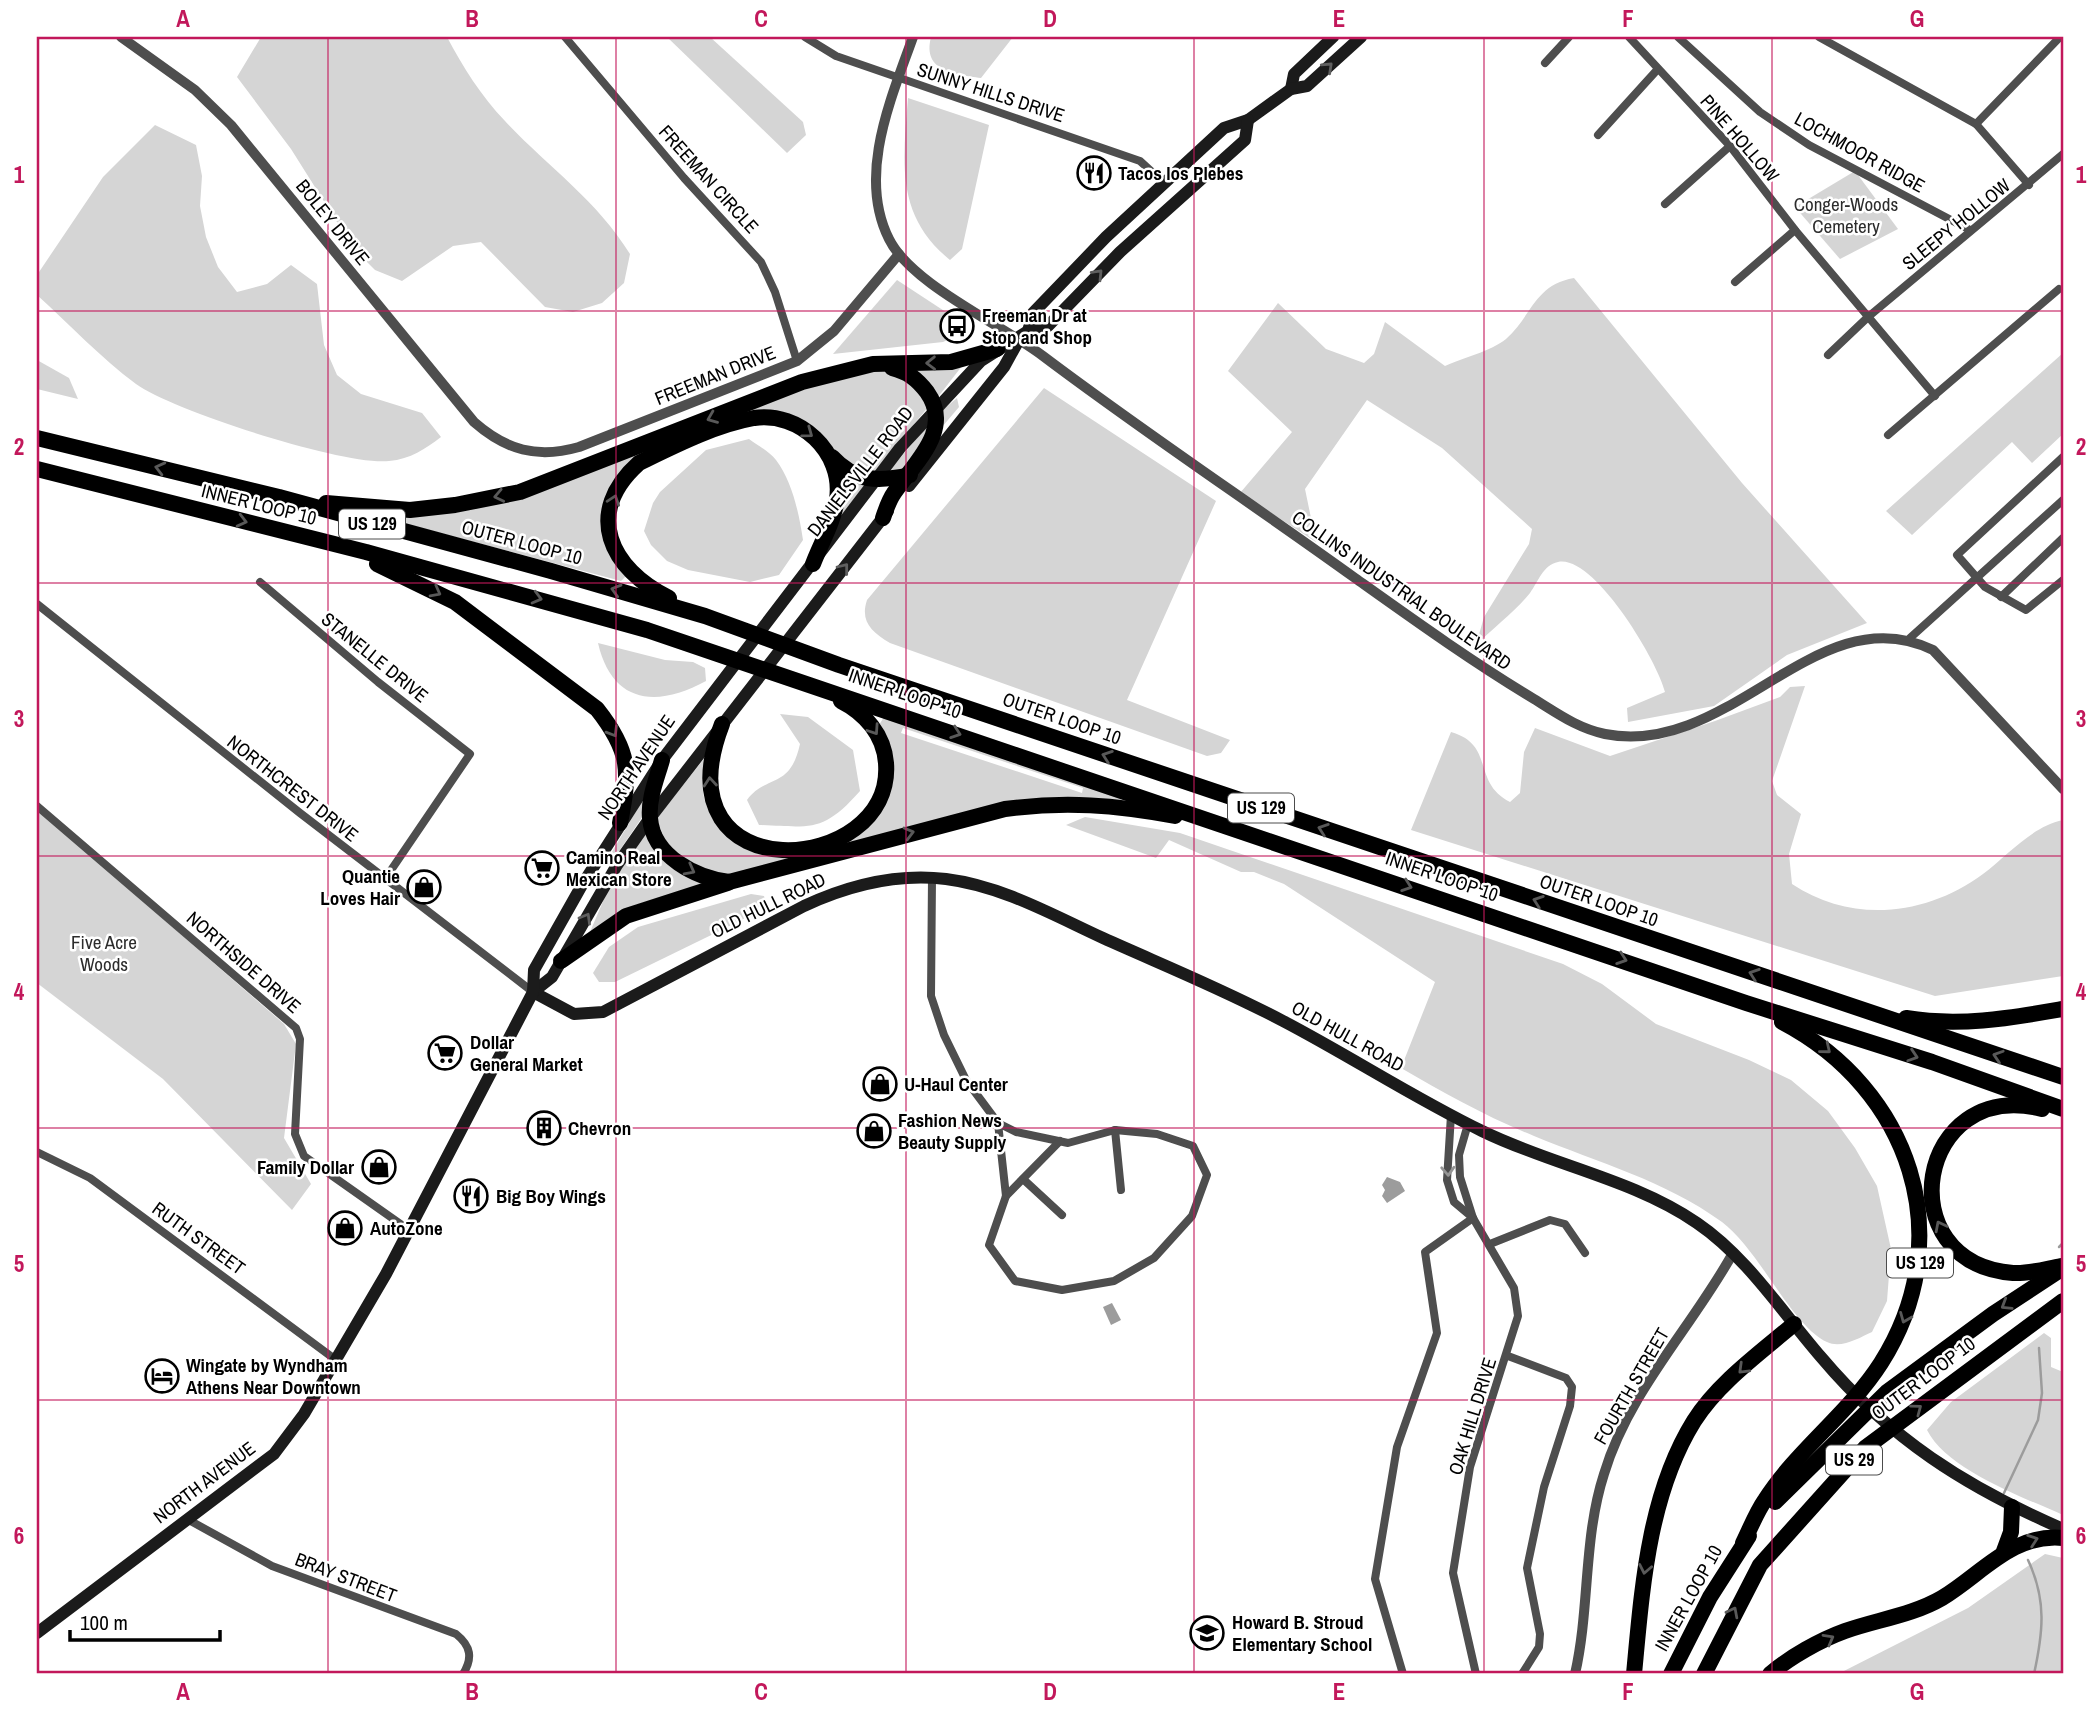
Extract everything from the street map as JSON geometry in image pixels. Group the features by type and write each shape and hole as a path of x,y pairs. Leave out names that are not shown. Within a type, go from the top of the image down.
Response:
{"highway":[{"path":"279,497 410,510 455,505 520,492 802,382 873,364 951,362 997,349"},
{"path":"873,364 905,371 916,378 929,395 936,426 931,442 913,475 893,495 883,518"},
{"path":"705,616 648,587 619,559 610,536 609,513 615,493 628,472 659,453 756,418 777,419 800,427 821,442 844,470 875,480 913,475"},
{"name":"OUTER LOOP 10","path":"37,438 279,497 705,616 852,670 2063,1077"},
{"path":"813,564 837,501 836,475 828,453"},
{"name":"INNER LOOP 10","path":"37,469 541,599 799,679 1746,1003"},
{"path":"282,531 398,572 455,602 586,699 613,729 624,752 629,781 620,823"},
{"path":"726,718 709,761 708,778 715,811 721,821 740,838 761,848 790,850 818,845 856,830 878,804 884,788 887,771 881,742 874,729 851,706 799,679"},
{"path":"662,760 650,818 659,840 680,865 702,876 729,882"},
{"path":"561,961 626,916 729,882 968,817 1042,804 1113,804 1226,825"},
{"path":"1818,996 1881,1013 1939,1023 1998,1020 2063,1009"},
{"path":"1746,1003 1932,1062 2063,1112"},
{"name":"US 129","path":"1743,1543 1765,1500 1879,1366 1894,1342 1913,1297 1920,1241 1916,1196 1907,1157 1875,1098 1829,1050 1808,1035 1746,1003"},
{"path":"2063,1112 2016,1106 1999,1107 1966,1119 1955,1129 1938,1153 1931,1189 1933,1211 1943,1232 1968,1258 1995,1270 2017,1273 2063,1267"},
{"name":"US 29","path":"1743,1543 1771,1506 1887,1392 1993,1314 2063,1267"},
{"name":"OUTER LOOP 10","path":"1704,1674 1738,1602 1760,1564 1866,1448 2063,1301"},
{"path":"1634,1674 1647,1560 1665,1488 1679,1452 1708,1404 1794,1324"},
{"path":"2004,1551 2011,1532 2012,1507"},
{"path":"1770,1674 1842,1632 1939,1600 1970,1580 2004,1551 2044,1536 2063,1538"},
{"name":"INNER LOOP 10","path":"1671,1674 1710,1597 1743,1543"}],"main road":[{"name":"DANIELSVILLE ROAD","path":"1291,89 1294,74 1333,37"},
{"name":"DANIELSVILLE ROAD","path":"913,475 1004,367 1024,335 1033,313 1164,183 1224,128 1248,120 1291,89 1307,86 1361,37"},
{"name":"DANIELSVILLE ROAD","path":"748,646 875,480 934,408 997,349 1024,335 1048,327 1120,252 1245,140 1248,120"},
{"name":"NORTH AVENUE","path":"37,1633 274,1454 304,1414 409,1230 533,992 552,977 617,865 650,818 883,518"},
{"name":"NORTH AVENUE","path":"533,992 534,970 620,823 707,697 748,646"},
{"name":"OLD HULL ROAD","path":"533,992 574,1014 603,1012 827,895 875,881 932,878 972,884 1008,895 1285,1021 1451,1115 1511,1145 1605,1179 1695,1221 1734,1253 1823,1360 1872,1412 1933,1462 2012,1507 2063,1529"}],"street":[{"name":"BOLEY DRIVE","path":"121,37 213,105 462,408 482,429 504,444"},
{"name":"FREEMAN CIRCLE","path":"565,37 684,178 761,262 775,292 797,361"},
{"name":"SUNNY HILLS DRIVE","path":"805,37 836,56 1140,161 1164,183"},
{"path":"913,37 879,144 876,173 882,218 889,239 899,254 936,286 1024,335"},
{"path":"1545,63 1569,37"},
{"name":"PINE HOLLOW","path":"1629,37 1730,146 1795,230 1934,397"},
{"name":"LOCHMOOR RIDGE","path":"1678,37 1760,112 1809,145 1970,230"},
{"path":"1819,37 1976,124 2029,185"},
{"path":"1976,124 2060,37"},
{"path":"1598,135 1657,70"},
{"path":"1665,204 1730,146"},
{"name":"SLEEPY HOLLOW","path":"1868,317 2063,154"},
{"path":"1735,282 1795,230"},
{"name":"FREEMAN DRIVE","path":"504,444 520,451 551,454 579,447 797,361 834,331 899,254"},
{"path":"1888,435 2059,289"},
{"path":"1828,355 1868,317"},
{"name":"COLLINS INDUSTRIAL BOULEVARD","path":"1024,335 1154,439 1442,642 1563,718 1591,730 1635,736 1664,732 1721,711 1822,652 1865,639 1895,636 1910,639 1933,650 2063,789"},
{"path":"2063,457 1957,555 1978,580 2001,597 2026,610 2063,580"},
{"path":"1910,639 2063,500"},
{"path":"2001,597 2063,538"},
{"name":"STANELLE DRIVE","path":"260,582 378,682 470,754 386,879"},
{"name":"NORTHCREST DRIVE","path":"37,604 533,992"},
{"name":"NORTHSIDE DRIVE","path":"37,806 296,1028 300,1039 295,1134 298,1146 314,1163 409,1230"},
{"path":"932,878 931,996 944,1035 967,1080 998,1123 1016,1132 1068,1143 1115,1130 1157,1134 1193,1146 1207,1175 1192,1216 1154,1258 1114,1281 1062,1290 1015,1281 989,1245 1006,1196 998,1123"},
{"name":"OAK HILL DRIVE","path":"1451,1115 1447,1180 1454,1202 1473,1218"},
{"name":"OAK HILL DRIVE","path":"1468,1124 1459,1156 1460,1177 1473,1218 1514,1288 1518,1316 1508,1356 1470,1467 1453,1573 1476,1674"},
{"path":"1115,1130 1121,1190"},
{"path":"1006,1196 1060,1141"},
{"name":"RUTH STREET","path":"37,1152 90,1178 336,1360"},
{"path":"1023,1179 1062,1215"},
{"path":"1403,1674 1375,1579 1397,1447 1437,1333 1425,1252 1473,1218"},
{"path":"1490,1244 1550,1220 1565,1224 1585,1253"},
{"name":"FOURTH STREET","path":"1575,1674 1584,1614 1593,1514 1612,1450 1656,1370 1715,1286 1734,1253"},
{"path":"1508,1356 1566,1378 1572,1387 1570,1406 1544,1487 1527,1568 1541,1634 1539,1647 1522,1674"},
{"name":"BRAY STREET","path":"187,1519 272,1566 367,1603 447,1629 467,1644 469,1665 463,1674"}],"green space":[{"path":"261,37 447,37 488,102 587,200 617,235 630,254 624,283 602,303 573,312 545,307 481,242 453,246 402,281 375,270 354,249 291,149 237,77"},
{"path":"667,37 710,37 803,122 806,135 787,153"},
{"path":"931,37 1013,37 981,78 951,72 936,64 929,49"},
{"path":"908,98 989,125 962,249 950,260 932,243 911,206 905,166"},
{"path":"155,125 196,145 202,176 200,206 206,237 218,267 237,292 267,284 291,265 317,284 324,345 337,375 361,394 422,413 441,437 411,456 389,461 367,460 299,446 221,422 136,384 37,295 37,275 103,177"},
{"name":"Conger-Woods Cemetery","path":"1855,171 1898,229 1840,259 1795,207"},
{"path":"1574,278 1742,483 1867,623 1787,655 1714,706 1628,722 1627,708 1665,692 1660,677 1638,636 1606,592 1573,564 1558,562 1548,567 1524,600 1476,645 1484,617 1529,544 1532,529 1442,448 1367,400 1305,489 1316,542 1240,493 1292,432 1228,371 1278,303 1326,349 1364,363 1374,354 1385,322 1445,366 1485,351 1506,339 1542,294 1550,287"},
{"path":"897,280 958,320 965,332 943,342 833,354"},
{"path":"2063,353 2063,434 2032,463 2012,442 1912,535 1886,511"},
{"path":"37,360 69,378 78,399 37,389"},
{"path":"962,366 938,397 908,368"},
{"path":"881,370 908,378 929,406 872,475 864,474 782,415 655,449 607,500 626,576 621,581 399,522 399,514 436,512 803,387"},
{"path":"1044,388 1216,501 1127,700 1230,740 1221,753 1207,756 890,643 877,635 866,620 867,600"},
{"path":"957,398 959,407 942,427 939,413"},
{"path":"928,425 930,426 907,467 892,473 890,470"},
{"path":"749,439 770,454 782,468 794,498 803,540 779,575 750,582 688,570 667,561 651,545 644,531 653,503 660,492 706,450"},
{"path":"840,474 866,484 833,526"},
{"path":"598,643 665,660 693,662 705,668 706,681 670,695 639,695 625,689 614,678"},
{"path":"1805,686 1772,781 1777,795 1801,814 1789,854 1792,884 1815,897 1839,905 1889,910 1913,906 1938,899 1961,888 1983,874 2030,835 2063,820 2063,976 1935,996 1411,830 1451,732 1465,738 1474,746 1491,784 1498,794 1510,802 1520,793 1524,752 1535,728 1610,756 1780,697 1790,687"},
{"path":"780,714 808,717 853,750 860,791 847,805 825,821 804,826 759,825 747,800 754,792 784,775 796,759 800,744"},
{"path":"884,717 1122,797 1121,801 1064,799 719,877 670,850 656,819 707,755 703,787 706,805 720,829 740,846 753,852 779,856 857,832 877,815 879,725","holes":["903,728 1083,788 1082,793 901,733"]},
{"path":"648,791 645,813 613,860 609,857"},
{"name":"Five Acre Woods","path":"39,811 284,1024 296,1044 284,1138 311,1184 292,1210 163,1079 37,983"},
{"path":"1085,817 1180,833 1563,964 1602,984 1656,1024 1749,1060 1791,1080 1828,1111 1855,1148 1877,1186 1891,1249 1887,1301 1872,1332 1844,1343 1827,1342 1801,1320 1736,1235 1700,1207 1631,1173 1499,1121 1401,1068 1435,982 1284,884 1254,872 1241,872 1169,840 1156,858 1066,825"},
{"path":"649,828 705,884 635,905 590,932 610,885"},
{"path":"751,894 764,896 766,902 742,920 615,982 599,982 593,973 609,947 638,927"},
{"path":"2044,1333 2051,1338 2051,1367 2063,1372 2063,1515 1968,1470 1951,1458 1927,1430 1951,1402"},
{"path":"2045,1554 2063,1558 2063,1674 1838,1674 1968,1608"}],"shaded area":[{"path":"1387,1177 1400,1182 1405,1191 1387,1203 1382,1196 1385,1190 1382,1185"},
{"path":"1112,1303 1121,1320 1111,1325 1103,1307"}],"waterway":[{"path":"2059,1247 2063,1243"},
{"path":"2004,1493 2038,1420 2042,1393 2039,1348"},
{"path":"2028,1560 2041,1603 2040,1645 2034,1674"}],"place":[{"name":"Tacos los Plebes","path":"1094,173"},
{"name":"Freeman Dr at Stop and Shop","path":"957,326"},
{"name":"Camino Real Mexican Store","path":"542,868"},
{"name":"Quantie Loves Hair","path":"424,887"},
{"name":"Dollar General Market","path":"445,1053"},
{"name":"U-Haul Center","path":"880,1084"},
{"name":"Chevron","path":"544,1128"},
{"name":"Fashion News Beauty Supply","path":"874,1131"},
{"name":"Family Dollar","path":"379,1167"},
{"name":"Big Boy Wings","path":"471,1196"},
{"name":"AutoZone","path":"345,1228"},
{"name":"Wingate by Wyndham Athens Near Downtown","path":"162,1376"},
{"name":"Howard B. Stroud Elementary School","path":"1207,1633"}]}
